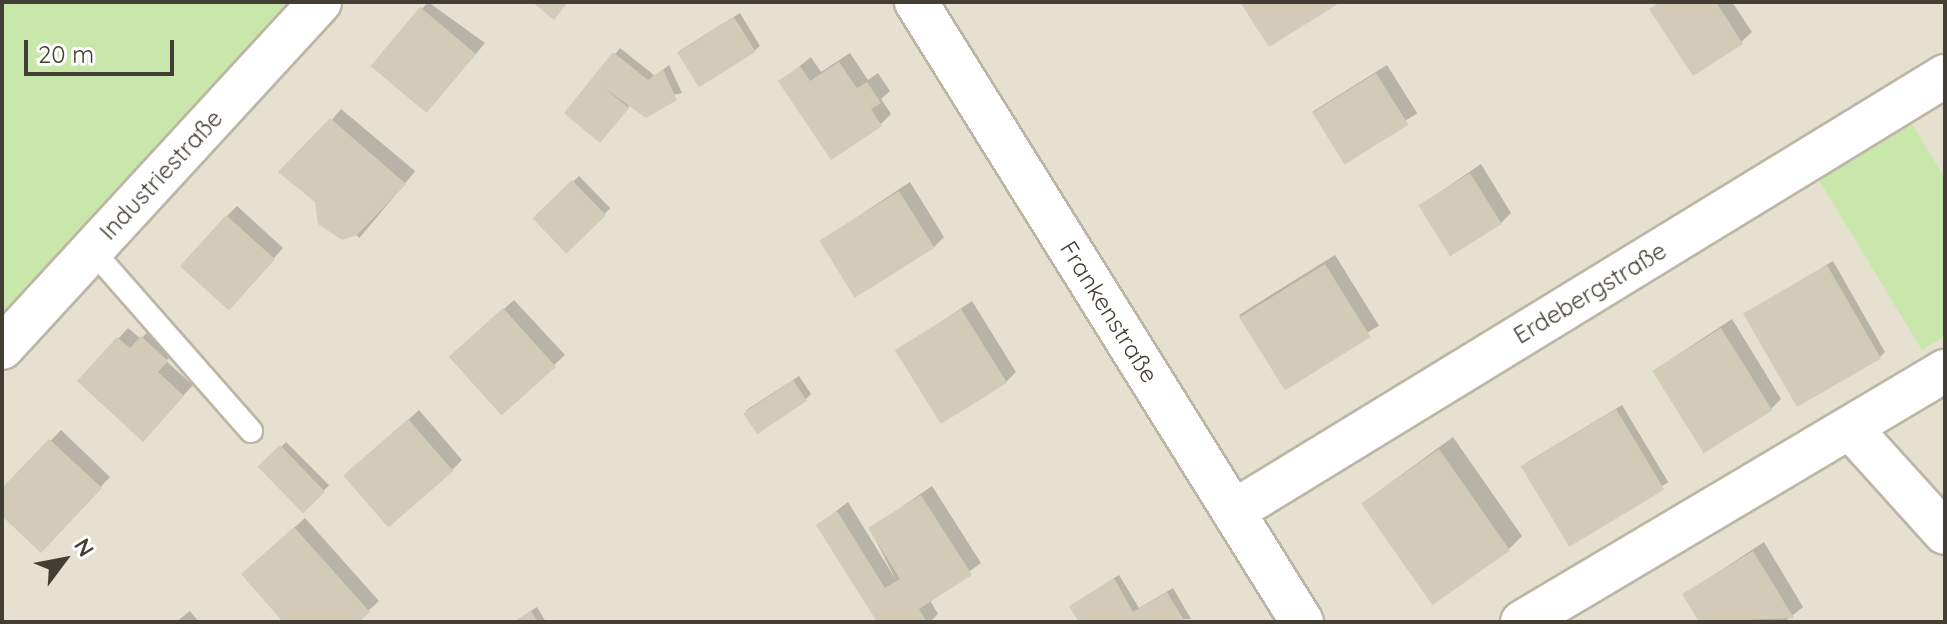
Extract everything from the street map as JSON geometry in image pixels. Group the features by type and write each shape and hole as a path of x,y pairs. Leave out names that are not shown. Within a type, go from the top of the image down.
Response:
{"street":[{"name":"Industriestraße","path":"2,348 320,2"},
{"name":"Frankenstraße","path":"916,2 1302,622"},
{"name":"Erdebergstraße","path":"1234,511 1945,76"},
{"path":"1522,622 1945,371"},
{"path":"1851,429 1945,533"}],"lane":[{"path":"92,250 251,431"}],"shaded area":[{"path":"338,2 1945,2 1945,622 2,622 2,371"}],"green space":[{"path":"2,2 303,2 2,326"},
{"path":"1907,116 1945,178 1945,336 1922,350 1814,172"}],"building":[{"path":"532,2 568,2 554,20"},
{"path":"1240,2 1341,2 1269,47"},
{"path":"1660,2 1716,2 1743,44 1693,76 1649,9"},
{"path":"420,7 476,54 426,113 371,66"},
{"path":"734,17 756,52 699,87 677,53"},
{"path":"613,52 648,80 663,69 677,100 646,118 603,87 629,108 600,143 564,113"},
{"path":"839,62 857,88 867,82 881,103 871,109 882,126 831,160 778,81 800,66 810,81"},
{"path":"1376,73 1408,125 1345,164 1312,113"},
{"path":"330,118 406,184 357,235 342,240 318,224 315,202 278,172"},
{"path":"1470,173 1502,224 1450,256 1418,205"},
{"path":"572,180 606,215 566,253 532,218"},
{"path":"899,191 935,248 855,298 819,241"},
{"path":"226,215 275,259 229,310 180,266"},
{"path":"1325,264 1371,337 1285,390 1239,318"},
{"path":"1827,265 1881,359 1797,407 1743,314"},
{"path":"503,308 556,367 502,416 449,357"},
{"path":"961,309 1007,383 941,424 895,350"},
{"path":"1721,328 1772,410 1704,453 1652,371"},
{"path":"141,336 168,361 158,372 184,396 143,442 77,381 117,337 130,348"},
{"path":"793,380 807,401 757,434 743,414"},
{"path":"1616,409 1664,490 1569,547 1521,466"},
{"path":"408,419 453,471 388,527 343,475"},
{"path":"49,439 102,488 41,553 2,516 2,488"},
{"path":"280,445 325,492 303,513 258,467"},
{"path":"1439,449 1510,551 1432,605 1361,503"},
{"path":"921,495 972,575 919,609 927,622 877,622 816,525 837,511 885,588 900,579 868,528"},
{"path":"294,527 370,612 359,622 283,622 241,574"},
{"path":"1753,551 1794,618 1699,622 1682,594"},
{"path":"1114,578 1133,612 1167,592 1185,622 1079,622 1069,606"},
{"path":"531,611 538,622 514,622"}]}
